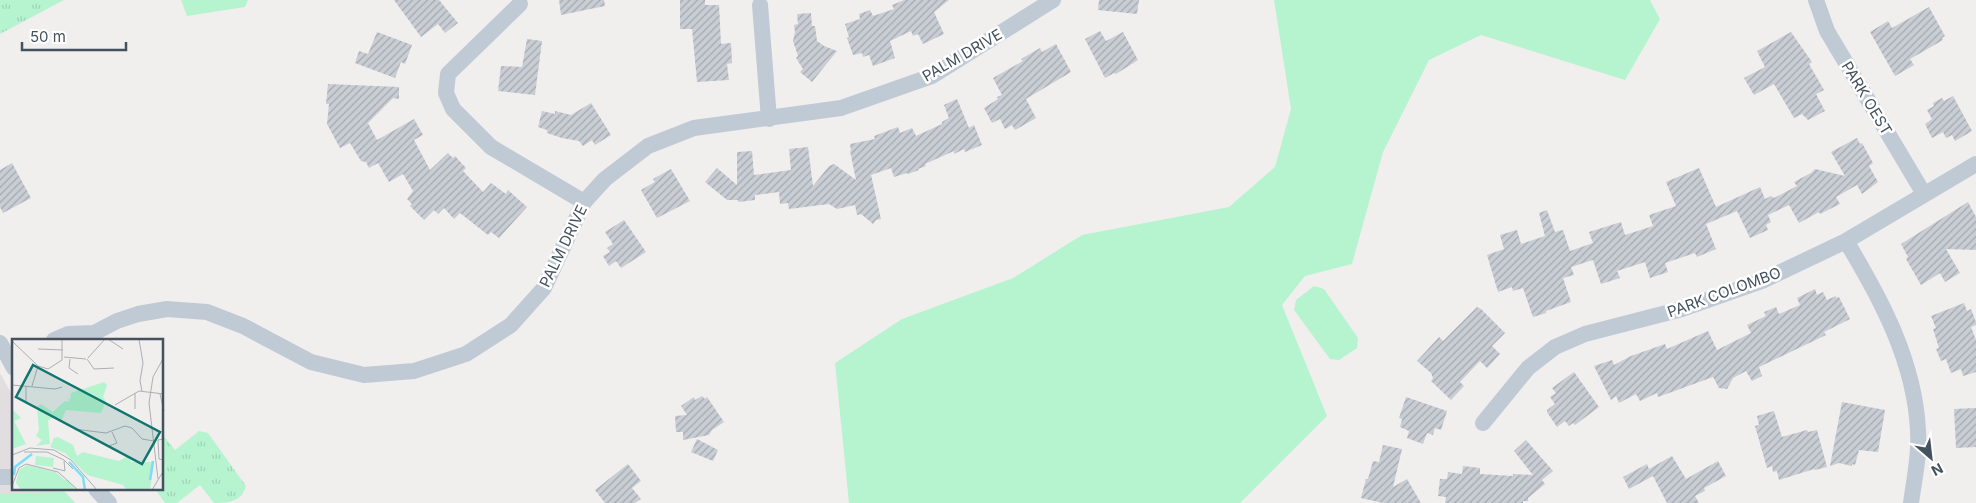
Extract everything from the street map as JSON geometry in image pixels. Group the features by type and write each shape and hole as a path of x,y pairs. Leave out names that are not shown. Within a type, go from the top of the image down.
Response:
{"street":[{"name":"PALM DRIVE","path":"56,339 68,334 91,337 117,321 138,314 167,309 207,312 243,326 311,362 364,375 414,371 466,354 511,325 544,288 584,202 605,179 648,146 694,128 841,108 932,76 1053,0"},
{"name":"PARK OEST","path":"1816,0 1827,31 1924,194"},
{"path":"520,4 448,74 446,93 453,109 491,147 584,202"},
{"path":"760,5 770,119"},
{"name":"PARK COLOMBO","path":"1483,423 1528,368 1555,348 1585,334 1682,309 1762,282 1846,241 1976,164"},
{"path":"1846,241 1883,307 1902,351 1914,394 1918,433 1911,503"},
{"path":"0,343 12,363"},
{"path":"97,490 108,503"}],"shaded area":[{"path":"0,373 12,394 12,490 60,490 65,492 75,503 0,503"}],"green space":[{"path":"0,0 64,0 0,34"},
{"path":"181,0 248,0 245,7 187,16"},
{"path":"1274,0 1650,0 1660,19 1625,80 1481,35 1429,60 1383,152 1352,264 1305,276 1282,305 1327,416 1240,503 849,503 835,363 902,319 1013,278 1082,235 1229,207 1275,167 1291,109"},
{"path":"1314,286 1324,289 1358,338 1357,348 1339,360 1330,359 1294,310 1296,300"},
{"path":"199,431 208,433 246,486 244,491 234,501 214,503 200,485 177,503 165,503 156,490 164,490 164,436 175,450"},
{"path":"65,492 75,503 0,503 0,494"}],"building":[{"path":"394,0 439,0 458,23 445,33 438,24 421,37"},
{"path":"559,0 604,0 605,6 561,15"},
{"path":"680,0 705,0 705,5 719,5 721,44 731,43 732,63 727,64 729,80 697,82 692,29 680,29"},
{"path":"904,0 949,0 934,12 944,34 923,44 918,34 913,36 911,31 890,41 895,58 873,66 869,55 863,57 862,53 853,55 847,38 849,37 845,24 860,19 859,14 870,10 873,16 894,9 892,5"},
{"path":"1099,0 1139,0 1137,14 1098,10"},
{"path":"1929,7 1945,36 1942,38 1943,40 1910,59 1914,65 1895,76 1870,32 1888,21 1892,28"},
{"path":"811,13 812,26 815,26 817,41 837,51 812,82 800,72 803,69 796,58 798,56 793,41 794,25 798,24 797,14"},
{"path":"1100,31 1106,41 1123,32 1138,60 1116,74 1114,73 1105,78 1085,39"},
{"path":"377,32 412,45 405,64 401,62 395,78 355,63 359,51 368,54"},
{"path":"1791,32 1812,62 1809,64 1824,90 1816,94 1825,111 1808,120 1802,114 1794,118 1774,84 1754,95 1744,78 1765,67 1757,51"},
{"path":"527,39 542,41 535,95 498,91 501,66 522,67"},
{"path":"1056,44 1071,72 1026,99 1036,118 1015,130 1012,125 1005,129 1000,119 992,123 984,108 1002,95 993,78 1023,61 1021,59 1040,48 1042,52"},
{"path":"328,84 399,87 399,99 393,98 368,123 377,140 414,119 423,135 414,140 430,170 448,153 453,158 455,156 466,168 463,171 483,192 491,183 506,194 508,190 527,207 499,238 491,232 488,235 460,213 454,219 444,208 438,214 434,210 424,220 410,206 412,204 407,199 413,191 403,174 389,182 378,163 369,168 366,162 361,161 350,143 340,148 327,124"},
{"path":"1953,96 1972,131 1955,141 1952,135 1946,138 1943,132 1932,138 1925,124 1932,119 1927,110 1934,106 1933,103 1942,98 1944,101"},
{"path":"957,99 969,128 974,125 982,145 965,152 964,149 954,154 954,151 908,174 894,177 891,168 871,175 881,219 876,220 873,224 861,214 857,215 855,205 837,209 829,204 789,209 788,203 780,204 779,192 755,195 755,200 738,202 738,200 727,200 705,182 717,168 737,185 737,152 752,151 754,175 791,170 789,149 808,147 813,186 829,166 834,164 856,180 850,144 875,139 874,136 898,127 900,133 912,128 916,136 942,124 942,122 949,118 944,105"},
{"path":"591,103 611,135 595,145 592,140 583,146 579,141 547,133 547,130 538,127 542,111 555,114 555,111 571,115"},
{"path":"1857,138 1860,144 1862,143 1873,163 1869,166 1878,182 1862,194 1857,185 1836,197 1840,204 1820,214 1819,212 1799,223 1789,205 1768,215 1771,222 1766,225 1768,230 1750,238 1737,211 1706,224 1716,249 1697,257 1695,253 1665,263 1668,272 1650,278 1645,262 1617,271 1620,278 1601,284 1593,260 1571,267 1574,275 1563,278 1571,302 1533,317 1523,288 1513,291 1512,287 1498,292 1487,255 1504,249 1500,235 1517,230 1521,244 1545,236 1539,213 1547,210 1555,232 1563,230 1570,251 1593,243 1589,232 1621,222 1625,235 1653,226 1649,215 1676,206 1666,182 1699,168 1716,207 1760,187 1765,199 1771,196 1774,198 1797,186 1794,182 1815,169 1845,176 1831,152"},
{"path":"12,163 31,198 3,213 0,207 0,170"},
{"path":"671,169 690,201 657,218 641,190 655,182 653,179"},
{"path":"1968,202 1976,217 1976,250 1946,249 1960,273 1945,282 1940,273 1921,285 1906,259 1908,257 1901,244"},
{"path":"624,220 646,252 621,268 616,261 609,266 603,256 610,252 607,248 613,244 605,232"},
{"path":"1815,289 1817,295 1823,292 1827,300 1836,296 1836,298 1839,297 1850,319 1824,332 1826,335 1759,367 1762,376 1752,381 1746,371 1733,378 1727,389 1719,388 1713,377 1658,397 1657,393 1640,401 1636,394 1619,403 1616,396 1611,400 1594,366 1612,360 1614,365 1631,356 1665,344 1667,349 1708,331 1717,350 1751,333 1747,325 1766,316 1764,312 1776,307 1779,314 1800,305 1797,298"},
{"path":"1964,303 1967,311 1971,309 1976,322 1976,325 1971,327 1976,340 1976,372 1963,376 1961,369 1951,373 1946,359 1941,361 1936,349 1939,348 1933,329 1936,328 1931,316"},
{"path":"1477,307 1505,333 1492,346 1500,354 1487,368 1480,361 1460,382 1464,386 1451,400 1431,381 1433,378 1431,373 1417,361 1439,337 1443,341"},
{"path":"1574,372 1599,407 1575,425 1573,423 1569,426 1565,421 1557,427 1547,412 1555,404 1550,397 1556,393 1552,388"},
{"path":"702,396 705,399 707,397 724,422 712,430 709,435 683,440 683,432 676,432 675,416 687,415 681,406 694,397 695,400"},
{"path":"1406,397 1447,411 1441,430 1435,428 1433,435 1427,433 1423,444 1407,438 1409,431 1400,427 1402,419 1399,418"},
{"path":"1842,402 1885,410 1878,452 1859,450 1855,465 1839,463 1830,466"},
{"path":"1976,408 1976,447 1956,448 1954,409"},
{"path":"1774,411 1782,437 1807,430 1808,432 1817,430 1827,467 1779,480 1777,471 1773,472 1772,466 1767,468 1755,426 1759,425 1757,416"},
{"path":"697,439 718,450 713,461 691,452"},
{"path":"1526,440 1553,471 1542,480 1545,484 1528,498 1528,501 1523,501 1523,503 1445,503 1446,497 1438,496 1440,479 1447,479 1448,472 1462,474 1463,466 1480,468 1480,474 1533,475 1514,451"},
{"path":"1383,445 1402,449 1393,487 1407,479 1421,503 1383,503 1361,498 1373,461 1379,462"},
{"path":"1672,456 1686,479 1718,461 1726,476 1704,488 1705,491 1695,496 1699,503 1667,503 1653,476 1629,489 1623,477 1647,464 1649,469"},
{"path":"628,464 641,481 632,488 641,499 635,503 605,503 595,490"}]}
